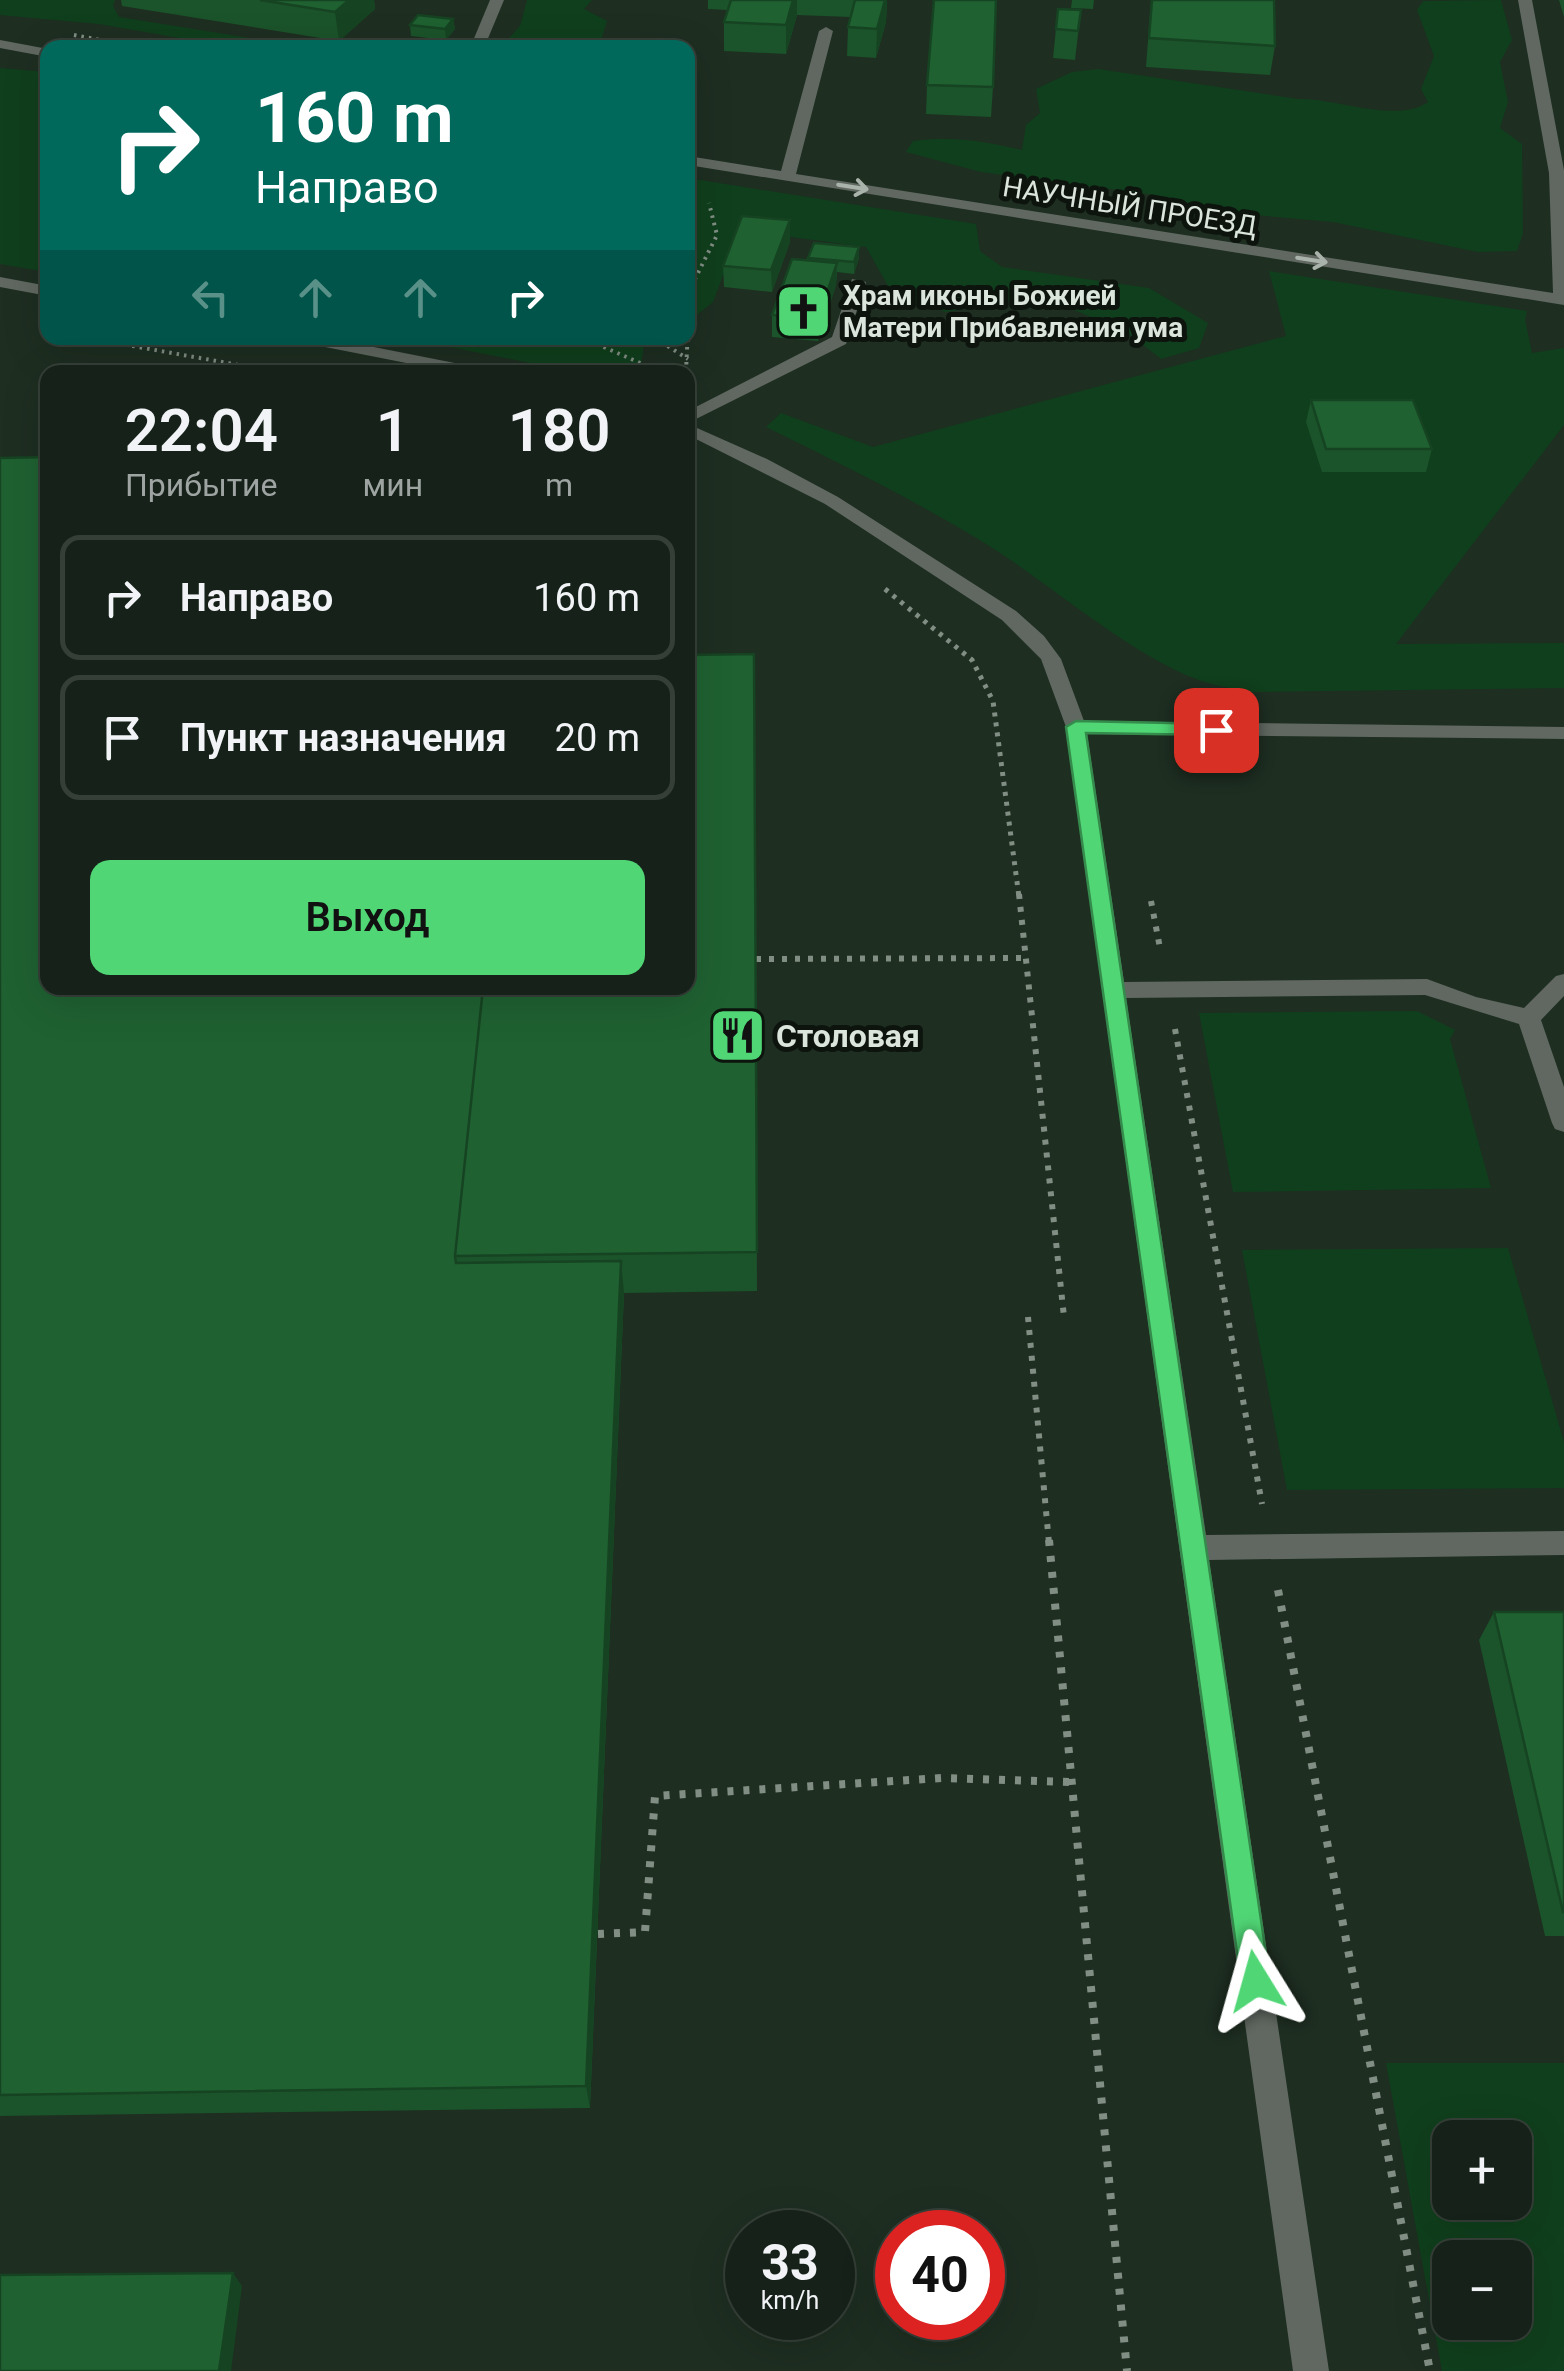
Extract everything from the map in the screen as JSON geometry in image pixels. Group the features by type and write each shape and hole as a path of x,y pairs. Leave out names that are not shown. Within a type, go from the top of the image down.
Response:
{"street":[{"path":"480,40 497,0"},
{"path":"1524,0 1561,173 1562,300"},
{"path":"787,176 826,31"},
{"path":"0,44 40,52"},
{"name":"НАУЧНЫЙ ПРОЕЗД","path":"695,162 1562,300"},
{"path":"0,282 40,289"},
{"path":"695,414 840,340 858,282"},
{"path":"339,345 440,365"},
{"path":"695,432 755,457 862,516 1006,614 1042,646 1063,678 1076,727 1310,2371"},
{"path":"1076,727 1564,733"},
{"path":"1529,1018 1564,982"},
{"path":"1112,990 1428,987 1470,1004 1529,1018"},
{"path":"1529,1018 1564,1123"},
{"path":"1195,1548 1564,1543"}],"path":[{"path":"695,279 717,235 713,223"},
{"path":"127,345 239,365"},
{"path":"599,345 644,365"},
{"path":"666,345 688,360"},
{"path":"687,365 688,345"},
{"path":"884,588 959,646 989,687 1002,750 1064,1317"},
{"path":"756,959 1026,958"},
{"path":"1028,1317 1127,2371"},
{"path":"598,1934 645,1932 655,1796 942,1778 1072,1782"}],"green space":[{"path":"0,0 115,0 113,6 119,17 263,40 191,40 99,24 0,15"},
{"path":"527,0 592,0 584,9 607,21 601,40 507,40 520,26"},
{"path":"1501,0 1512,40 1500,62 1508,102 1500,128 1522,144 1523,233 1517,251 1478,252 1333,222 1209,211 1155,195 981,172 906,152 913,141 942,139 1022,150 1026,125 1040,113 1036,89 1072,72 1098,69 1366,108 1415,108 1428,102 1421,89 1434,56 1417,10 1423,1"},
{"path":"0,68 40,71 40,271 0,264"},
{"path":"695,179 976,224 980,251 1002,267 1149,288 1208,323 1199,348 1161,359 1125,331 1040,296 946,312 893,295 866,247 740,230 713,302 695,316"},
{"path":"1269,271 1527,311 1525,320 1532,353 1564,348 1564,425 1396,644 1564,643 1564,688 1252,692 1208,683 1127,643 994,549 938,516 766,427 781,413 873,447 1286,336"},
{"path":"440,345 644,345 641,365 540,365"},
{"path":"1417,1011 1455,1030 1450,1039 1491,1188 1233,1192 1199,1013"},
{"path":"1508,1248 1564,1442 1564,1488 1287,1490 1242,1250"},
{"path":"1386,2063 1564,2063 1564,2371 1442,2371 1436,2340 1532,2340 1532,2240 1432,2240 1432,2316"}],"building":[{"path":"260,0 349,0 335,12"},
{"path":"731,0 793,0 786,25 724,22"},
{"path":"855,0 885,0 877,29 848,27"},
{"path":"934,0 996,0 993,87 927,85"},
{"path":"1152,0 1274,0 1275,46 1149,38"},
{"path":"1058,9 1081,10 1078,31 1056,29"},
{"path":"418,15 453,19 445,29 410,25"},
{"path":"742,216 790,220 771,270 723,266"},
{"path":"814,243 859,247 854,262 808,258"},
{"path":"792,259 837,263 818,319 772,315"},
{"path":"1311,400 1413,400 1432,449 1326,449"},
{"path":"40,457 40,995 482,995 456,1263 621,1261 586,2086 0,2095 0,458"},
{"path":"754,654 757,1252 455,1256 482,995 695,995 695,655"},
{"path":"1494,1612 1564,1612 1564,1912 1563,1912"},
{"path":"233,2273 219,2371 0,2371 0,2275"}],"place":[{"name":"Храм иконы Божией Матери Прибавления ума","path":"804,311"},
{"name":"Столовая","path":"737,1036"}],"route":[{"path":"1216,730 1076,727 1256,1981"}]}
